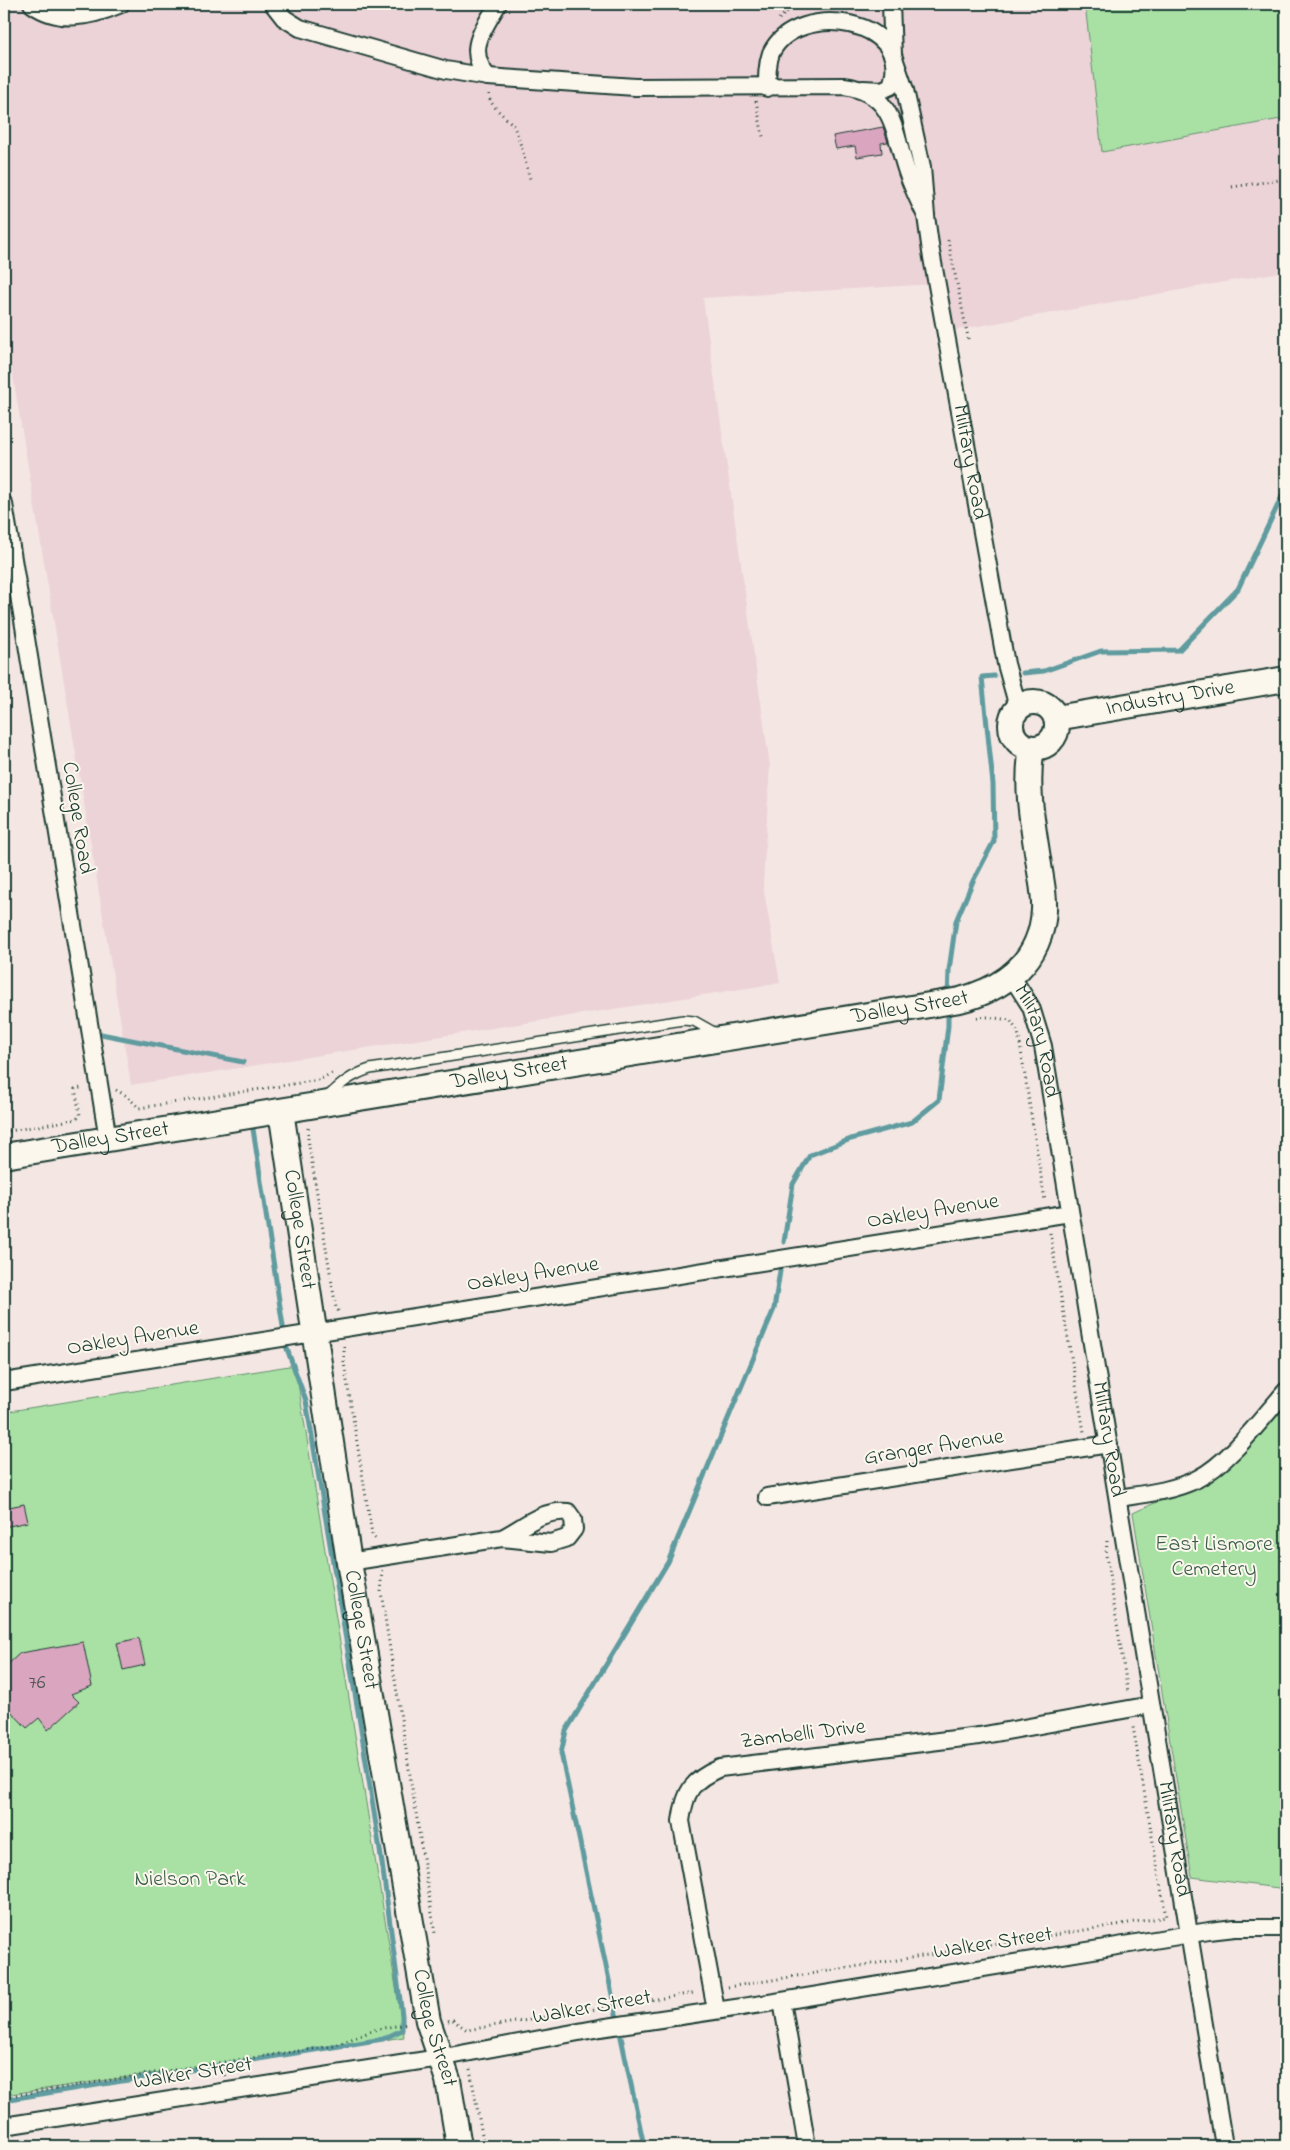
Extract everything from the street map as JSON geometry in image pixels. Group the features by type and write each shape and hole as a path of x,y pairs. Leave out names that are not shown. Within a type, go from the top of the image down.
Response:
{"street":[{"path":"32,4 43,12 69,18 99,13 120,4"},
{"path":"273,4 284,18 300,28 446,70 488,77 635,87 767,88 844,86 882,90 891,86 894,77 891,4"},
{"path":"488,77 480,68 477,58 477,47 480,36 498,4"},
{"path":"767,88 771,52 791,24 808,16 825,12 841,13 859,20 873,29 885,41 893,55 905,90 922,168 926,216"},
{"path":"860,88 871,93 881,101 888,111 907,172 926,216"},
{"name":"Military Road","path":"926,216 1006,664 1018,707"},
{"name":"College Road","path":"4,504 108,1139"},
{"name":"Industry Drive","path":"1056,718 1286,679"},
{"path":"1030,702 1037,702 1049,707 1056,718 1056,733 1052,740 1032,748 1024,746 1013,736 1011,720 1018,707 1030,702"},
{"name":"Military Road","path":"1032,748 1028,770 1028,791 1043,890 1044,910 1034,947 1023,965 1012,977 1031,1007 1043,1046 1224,2146"},
{"name":"Dalley Street","path":"4,1156 960,1000 997,987 1012,977"},
{"name":"College Street","path":"261,1114 316,1332 349,1562 428,2021 448,2080 459,2146"},
{"name":"Oakley Avenue","path":"4,1382 1070,1213"},
{"path":"1118,1498 1177,1487 1196,1480 1213,1470 1286,1391"},
{"name":"Granger Avenue","path":"767,1497 1109,1444"},
{"path":"349,1562 502,1538"},
{"name":"Zambelli Drive","path":"716,2010 681,1821 684,1800 692,1786 704,1775 720,1768 979,1736 1151,1705"},
{"name":"Walker Street","path":"4,2126 439,2058 600,2028 782,2001 1189,1935 1235,1928 1286,1928"},
{"path":"782,2001 807,2146"}],"path":[{"path":"852,4 877,7 879,4"},
{"path":"1232,187 1286,179"},
{"path":"977,1018 987,1017 1010,1020 1018,1032 1045,1201"},
{"path":"4,1132 77,1119 80,1115 75,1089 81,1088"},
{"path":"308,1128 308,1139 334,1298 336,1308 340,1313"},
{"path":"1050,1234 1085,1436"},
{"path":"344,1346 344,1363 372,1534 378,1544"},
{"path":"1108,1535 1106,1555 1129,1697"},
{"path":"384,1570 381,1592 437,1943"},
{"path":"723,1988 1166,1917 1133,1727"},
{"path":"440,2022 452,2020 467,2030 694,1993"},
{"path":"448,2011 450,2021"},
{"path":"16,2095 334,2046 377,2028 398,2025"},
{"path":"223,2062 228,2091"},
{"path":"470,2068 484,2146"}],"shaded area":[{"path":"4,4 1286,4 1286,271 946,332 937,284 703,298 770,766 763,885 780,983 131,1085 4,323"}],"green space":[{"path":"1085,4 1286,4 1286,118 1102,152"},
{"name":"Nielson Park","path":"295,1365 404,2037 4,2095 4,1412"},
{"name":"East Lismore Cemetery","path":"1286,1401 1286,1889 1192,1877 1133,1513 1217,1474"}],"building":[{"path":"883,127 888,142 881,143 882,153 857,157 855,146 836,149 833,136"},
{"path":"24,1504 28,1522 4,1527 4,1508"},
{"path":"139,1638 145,1665 123,1670 117,1643"},
{"path":"83,1642 92,1686 71,1694 79,1702 48,1730 39,1718 27,1728 4,1704 4,1668 20,1653"}],"waterway":[{"path":"1023,673 1044,671 1101,651 1179,650 1238,589 1286,488"},
{"path":"948,997 949,970 956,921 973,881 994,841 993,784 982,677 994,676"},
{"path":"784,1242 793,1184 810,1155 851,1139 912,1122 939,1100 948,1026 948,1008"},
{"path":"101,1034 243,1062"},
{"path":"4,2100 383,2039 402,2030 402,2015 382,1863 359,1717 306,1401 286,1346 253,1129"},
{"path":"644,2146 561,1753 566,1731 668,1562 774,1309 780,1271"}]}
